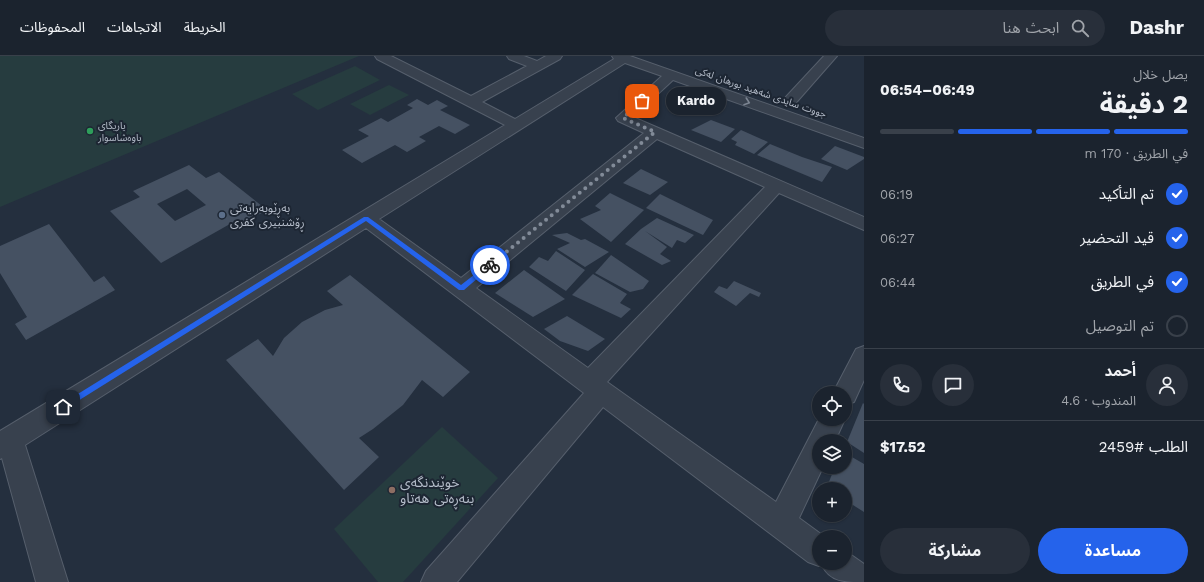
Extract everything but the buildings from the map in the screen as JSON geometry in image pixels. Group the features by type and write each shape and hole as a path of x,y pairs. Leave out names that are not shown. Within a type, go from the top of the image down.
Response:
{"street":[{"path":"381,56 516,125"},
{"path":"513,56 538,66"},
{"path":"471,102 556,56"},
{"path":"789,102 831,56"},
{"path":"52,582 5,443 516,125 633,58"},
{"name":"جووت سایدی شەهید بورهان لەکی","path":"633,58 671,75 864,143"},
{"path":"671,75 623,118 864,224"},
{"name":"جووت سایدی شەهید بورهان لەکی","path":"775,97 804,107"},
{"path":"462,288 655,132"},
{"path":"437,582 596,387 776,186"},
{"path":"366,219 462,288 780,523 812,549"},
{"path":"849,386 864,357"},
{"path":"780,523 812,460"},
{"path":"840,570 863,582"}],"green space":[{"name":"یاریگای باوەشاسوار","path":"0,56 359,56 0,207"},
{"path":"355,66 380,80 318,110 292,94"},
{"path":"389,85 409,95 370,115 350,104"},
{"path":"442,427 498,478 403,582 378,582 334,529"}],"way so far":[{"path":"490,265 655,132 623,118 642,101"}],"place":[{"name":"Kardo","path":"642,101"},
{"name":"یاریگای باوەشاسوار","path":"90,131"},
{"name":"بەڕێوبەرایەتی ڕۆشنبیری کفری","path":"222,215"},
{"name":"خوێندنگەی بنەڕەتی هەتاو","path":"392,490"}],"route":[{"path":"63,407 366,219 462,288 490,265"}]}
